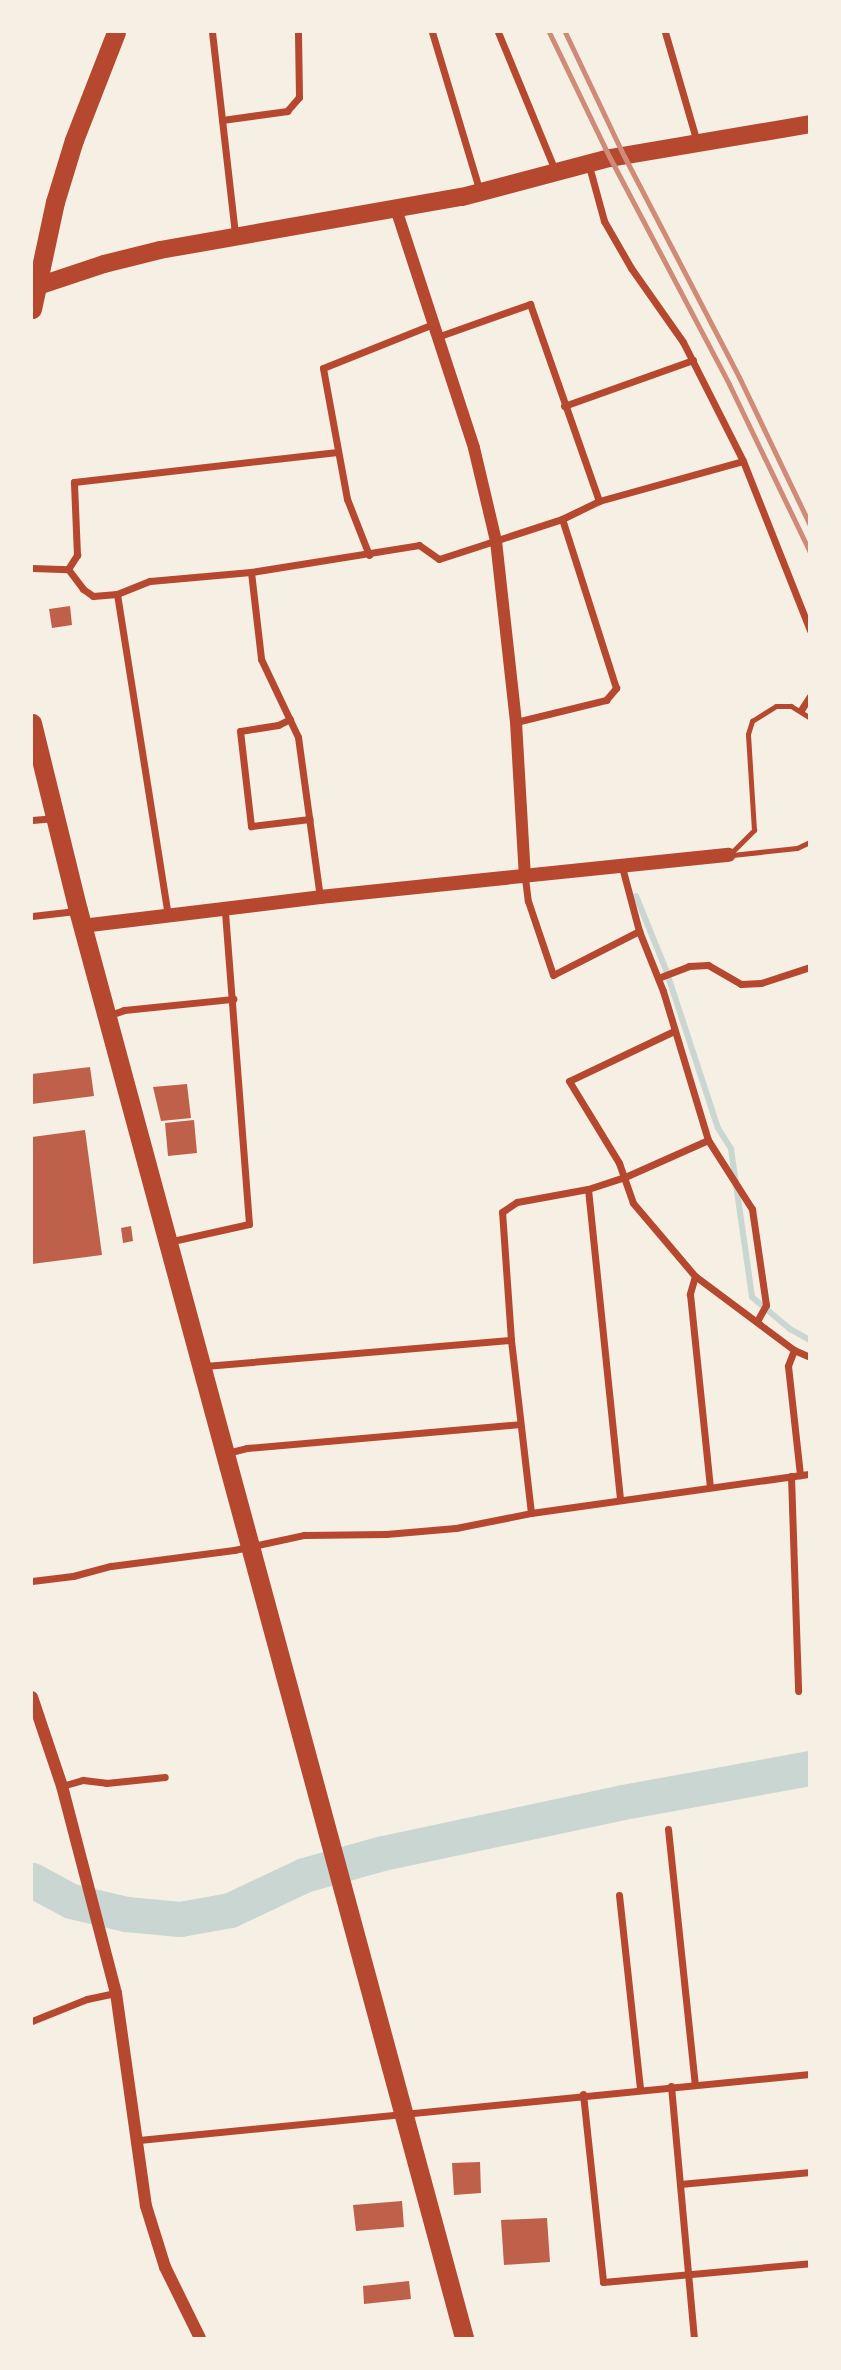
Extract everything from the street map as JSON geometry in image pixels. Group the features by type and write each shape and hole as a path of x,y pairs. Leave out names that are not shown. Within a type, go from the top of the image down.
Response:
{"highway":[{"path":"32,309 34,287 55,202 74,140 116,32"},
{"path":"32,723 53,818 223,1454 464,2339"}],"main road":[{"path":"34,287 104,264 235,234 480,193 589,163 810,124"},
{"path":"80,918 225,910 320,897 729,855"}],"street":[{"path":"212,32 235,234"},
{"path":"222,120 287,111 299,97 298,32"},
{"path":"432,32 480,193"},
{"path":"498,32 555,171"},
{"path":"664,32 697,142"},
{"path":"589,163 604,221 631,268 692,360 743,461 810,630"},
{"path":"396,209 474,448 496,541 516,722 528,901 553,975 639,931"},
{"path":"369,555 347,499 323,368 435,330 530,304 564,406 600,501"},
{"path":"564,406 692,360"},
{"path":"68,569 77,555 74,482 337,452"},
{"path":"68,569 83,589 93,596 117,594 150,581 251,572 419,545 439,559 562,519 600,501 743,461"},
{"path":"516,722 606,700 616,688 562,519"},
{"path":"32,568 68,569"},
{"path":"251,572 261,659 298,737 320,897"},
{"path":"117,594 168,915"},
{"path":"801,710 810,696"},
{"path":"290,719 278,725 240,731 251,826 310,819"},
{"path":"32,820 53,818"},
{"path":"622,867 639,931 658,978 708,1140 752,1209 765,1305 757,1321"},
{"path":"167,1242 249,1224 225,910"},
{"path":"32,916 80,918"},
{"path":"658,978 689,966 708,965 741,984 761,983 810,967"},
{"path":"107,1016 124,1010 233,999"},
{"path":"674,1031 569,1081 625,1177 633,1203 695,1276 794,1349 810,1357"},
{"path":"531,1513 511,1340 502,1212 517,1202 588,1189 625,1177 708,1140"},
{"path":"588,1189 620,1499"},
{"path":"695,1276 690,1294 710,1487"},
{"path":"201,1366 511,1340"},
{"path":"794,1349 788,1367 800,1475"},
{"path":"223,1454 247,1448 520,1424"},
{"path":"32,1581 248,1547 304,1535 386,1535 456,1528 620,1499 810,1474"},
{"path":"790,1476 798,1691"},
{"path":"32,1698 62,1786 116,1993 139,2140 146,2206 165,2267 200,2339"},
{"path":"62,1786 83,1780 106,1783 165,1777"},
{"path":"668,1829 695,2084"},
{"path":"619,1895 640,2089"},
{"path":"32,2021 88,1999 116,1993"},
{"path":"139,2140 583,2094 810,2074"},
{"path":"671,2086 694,2339"},
{"path":"583,2094 603,2281 810,2263"},
{"path":"680,2183 810,2172"}],"lane":[{"path":"729,855 754,830 748,734 752,721 764,710 776,706 801,710 810,718"},
{"path":"729,855 797,848 810,842"}],"building":[{"path":"70,606 72,625 52,628 49,609"},
{"path":"90,1067 94,1096 32,1104 32,1074"},
{"path":"187,1084 191,1118 161,1121 153,1087"},
{"path":"194,1120 197,1153 168,1156 165,1123"},
{"path":"85,1130 102,1255 32,1264 32,1137"},
{"path":"131,1226 133,1241 123,1243 121,1228"},
{"path":"480,2162 481,2193 454,2195 452,2163"},
{"path":"402,2201 404,2227 356,2231 353,2205"},
{"path":"547,2218 550,2262 504,2265 501,2220"},
{"path":"409,2281 411,2299 364,2304 363,2286"}],"waterway":[{"path":"636,896 666,970 718,1128 731,1149 752,1297 790,1329 810,1340"},
{"path":"32,1880 71,1901 126,1914 180,1919 230,1910 304,1875 383,1853 623,1802 810,1768"}],"railway":[{"path":"549,32 610,158 729,384 810,552"},
{"path":"565,32 624,156 739,377 810,525"}]}
